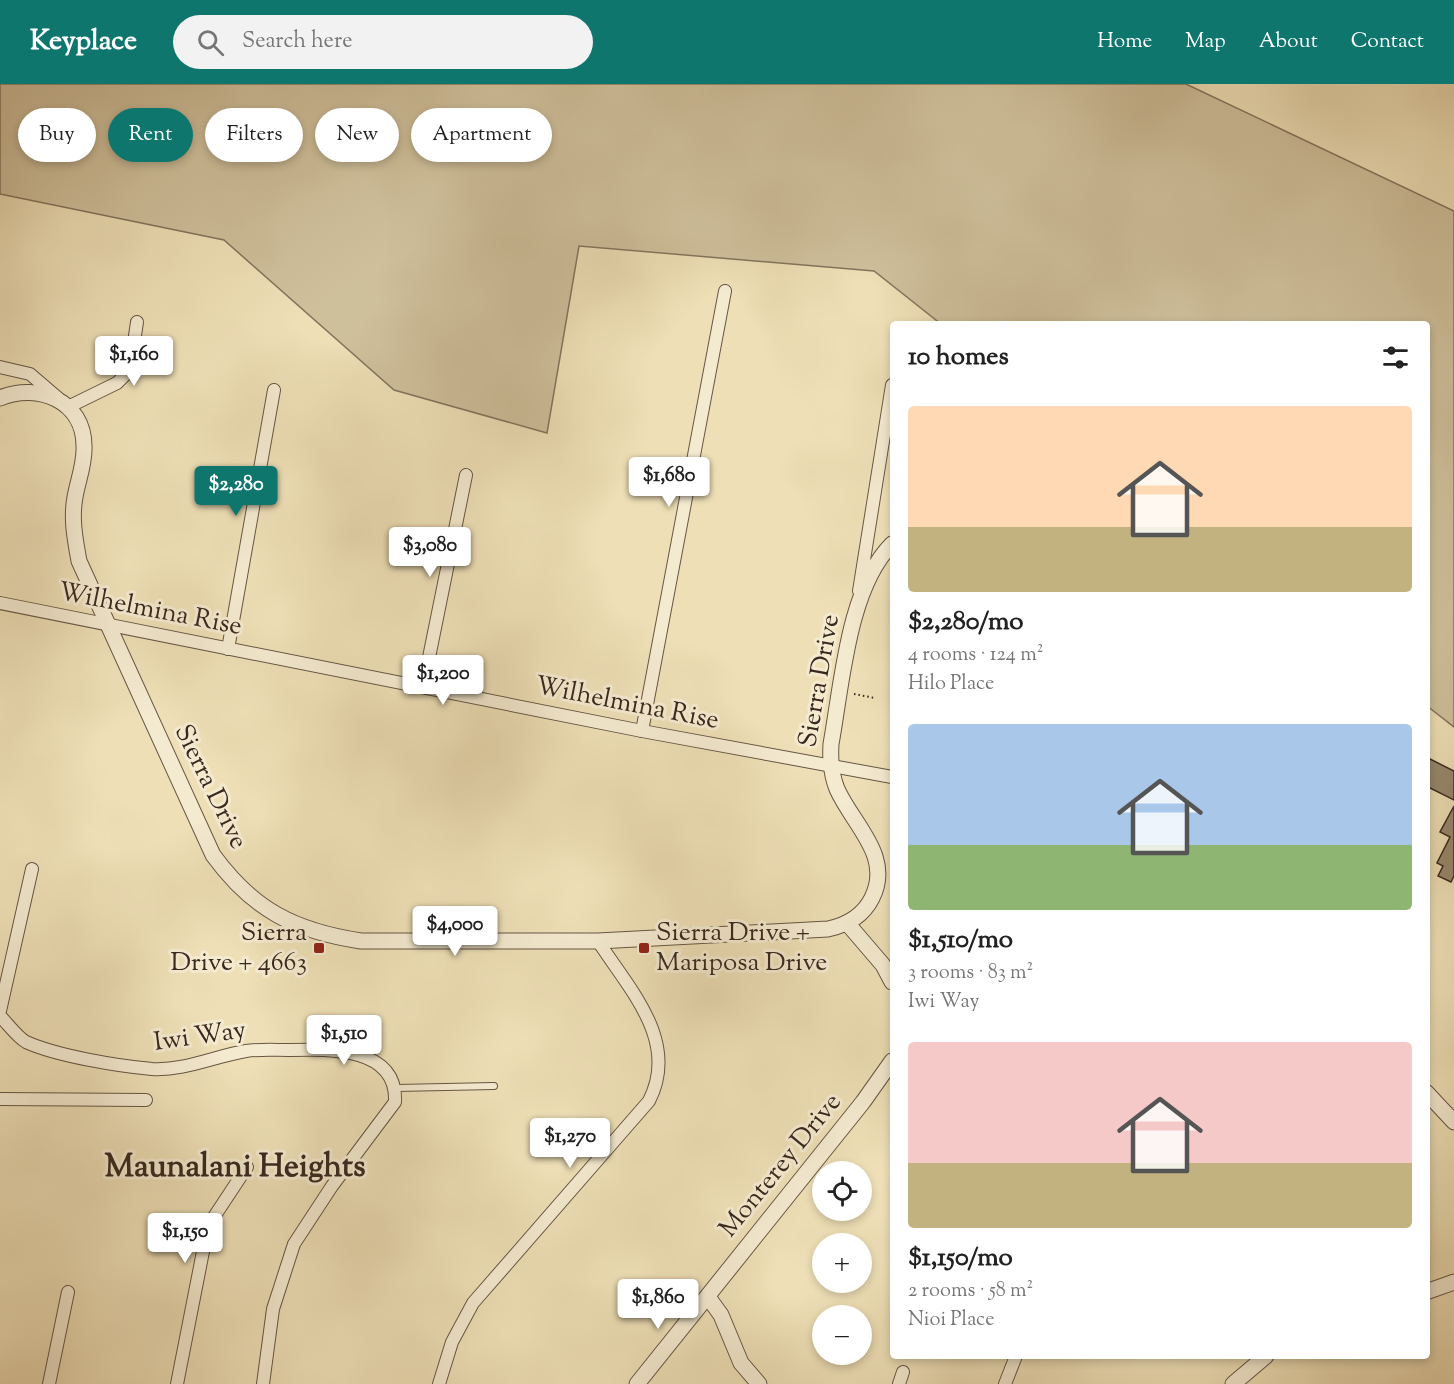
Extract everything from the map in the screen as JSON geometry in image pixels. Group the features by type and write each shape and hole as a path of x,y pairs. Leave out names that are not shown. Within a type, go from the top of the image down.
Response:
{"street":[{"path":"642,731 725,291"},
{"path":"0,398 31,391 43,393 65,404 117,383 130,370 137,322"},
{"path":"0,367 30,374 65,404"},
{"path":"228,649 274,390"},
{"path":"854,622 890,397"},
{"name":"Sierra Drive","path":"65,404 80,425 84,446 75,499 73,531 80,561 213,855 231,879 261,905 286,920 314,932 361,941 598,941 828,929 847,923 869,903 877,884 878,866 872,848 839,793 830,764 831,744 854,622 869,575 890,547"},
{"path":"423,687 466,475"},
{"name":"Wilhelmina Rise","path":"0,603 642,731 890,777"},
{"path":"0,1011 32,869"},
{"path":"847,923 883,965 890,978"},
{"path":"439,1384 452,1342 473,1303 649,1101 654,1090 660,1061 655,1031 598,941"},
{"name":"Iwi Way","path":"0,1016 25,1041 81,1057 153,1069 198,1064 246,1051 342,1050 366,1058 386,1070 396,1088"},
{"name":"Monterey Drive","path":"637,1384 708,1297 890,1064"},
{"path":"263,1384 273,1309 294,1244 332,1186 395,1102 396,1088"},
{"path":"1430,1096 1454,1122"},
{"path":"0,1099 147,1100"},
{"path":"177,1384 208,1226 247,1167"},
{"path":"1430,1291 1454,1282"},
{"path":"49,1384 68,1292"},
{"path":"708,1297 721,1315 741,1364 759,1384"},
{"path":"1005,1384 1015,1359"},
{"path":"1233,1384 1262,1359"},
{"path":"899,1384 903,1371"}],"lane":[{"path":"396,1088 494,1086"}],"path":[{"path":"850,693 875,698"}],"shaded area":[{"path":"0,84 1186,84 1454,211 1454,727 1430,708 1430,321 937,321 874,271 579,246 547,433 394,390 224,240 0,194"}],"building":[{"path":"1430,759 1454,771 1454,800 1430,788"},
{"path":"1454,806 1454,876 1451,882 1438,876 1443,866 1437,863 1450,837 1440,832"}],"place":[{"name":"Sierra Drive + 4663","path":"319,948"},
{"name":"Sierra Drive + Mariposa Drive","path":"644,948"}],"district":[{"name":"Maunalani Heights","path":"235,1168"}]}
